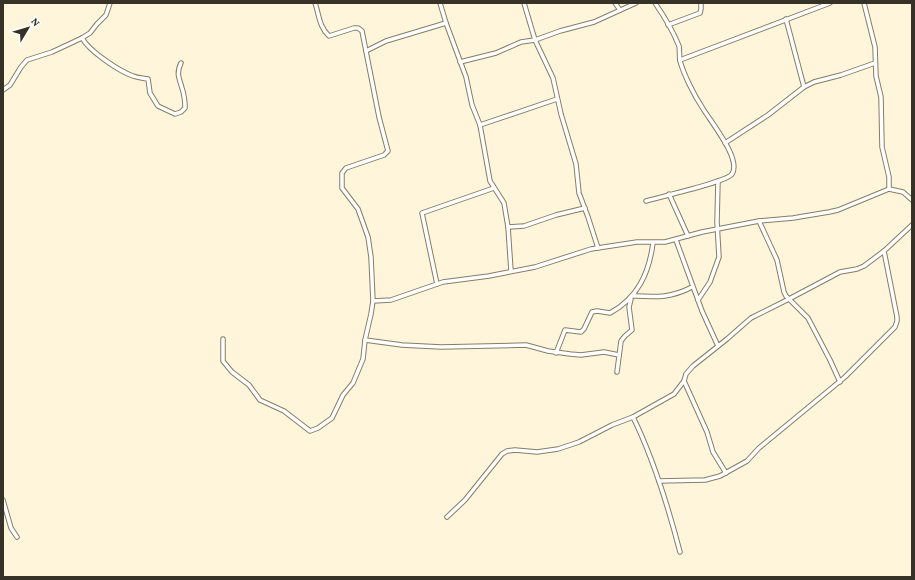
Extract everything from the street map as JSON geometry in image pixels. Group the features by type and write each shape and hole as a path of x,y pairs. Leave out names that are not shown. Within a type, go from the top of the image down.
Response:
{"street":[{"path":"3,90 10,85 27,60 52,52 90,33 106,15 110,3"},
{"path":"223,339 223,361 232,372 249,385 260,400 284,411 310,431 318,428 332,418 343,395 354,383 363,359 365,340 372,314 373,302 371,258 368,237 358,209 343,191 341,184 342,173 344,170 384,155 388,151 379,117 363,33 358,28 354,28 331,36 327,34 321,24 315,3"},
{"path":"441,3 446,23 466,77 472,105 480,125 488,173 494,188 504,203 508,227 511,271"},
{"path":"524,3 535,40 553,78 576,164 578,193 585,208 598,248"},
{"path":"615,3 620,10"},
{"path":"460,62 496,53 521,42 535,40 560,31 594,22 636,3"},
{"path":"646,201 718,181 730,176 735,168 734,161 725,143 702,106 686,76 680,60 680,48 655,3"},
{"path":"668,25 700,13 702,9 701,3"},
{"path":"680,60 830,3"},
{"path":"864,3 872,36 876,76 881,97 882,147 889,177 889,190"},
{"path":"786,19 804,87"},
{"path":"366,51 386,41 446,23"},
{"path":"82,38 92,50 114,65 131,75 148,79 150,93 158,106 176,114 183,111 185,108 184,94 177,71 181,63"},
{"path":"725,143 768,115 804,87 814,82 842,76 875,63"},
{"path":"480,125 558,99"},
{"path":"698,300 710,282 718,263 720,252 717,230 718,181"},
{"path":"437,284 422,213 494,188"},
{"path":"373,302 392,300 437,284 535,267 577,252 637,242 676,240 688,236 759,221 793,218 829,212 838,210 889,190 903,192 912,200"},
{"path":"669,194 688,236"},
{"path":"508,227 524,226 556,215 585,208"},
{"path":"759,221 777,260 784,292 789,300 808,318 840,382"},
{"path":"447,517 465,500 502,454 507,451 538,452 558,449 579,442 612,425 633,417 674,394 684,381 686,374 693,366 751,318 789,300 840,272 857,269 864,266 884,251 912,225"},
{"path":"676,240 692,287 718,346"},
{"path":"618,372 620,346 623,338 632,330 629,306 650,260 653,242"},
{"path":"659,481 705,480 716,478 749,459 759,448 840,382 895,327 897,321 895,301 884,251"},
{"path":"556,353 565,330 581,332 592,312 597,311 610,313 632,297 665,297 680,293 692,287"},
{"path":"365,340 402,345 441,347 526,345 556,353 581,355 604,352 619,355"},
{"path":"684,381 706,432 712,452 726,473"},
{"path":"633,417 659,481 680,552"},
{"path":"3,500 11,528 17,537"}]}
